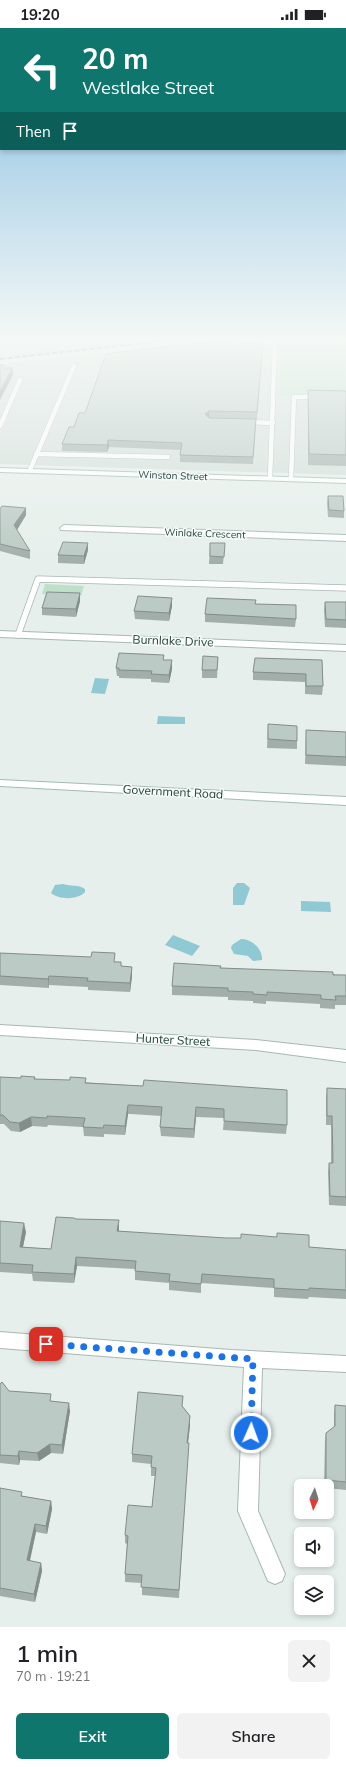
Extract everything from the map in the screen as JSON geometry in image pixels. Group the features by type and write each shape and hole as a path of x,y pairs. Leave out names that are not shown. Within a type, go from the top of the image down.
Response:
{"street":[{"name":"Winston Street","path":"0,470 346,481"},
{"name":"Winlake Crescent","path":"64,528 346,538"},
{"name":"Burnlake Drive","path":"0,634 346,648"},
{"name":"Government Road","path":"0,783 346,801"},
{"name":"Hunter Street","path":"0,1030 256,1045 346,1056"},
{"path":"0,1340 253,1359 346,1364"},
{"path":"253,1359 248,1511 275,1574"}],"lane":[{"path":"0,426 5,415"},
{"path":"30,470 53,415"},
{"path":"270,478 273,415"},
{"path":"290,479 293,415"},
{"path":"241,422 273,423"},
{"path":"36,454 168,457"},
{"path":"18,635 38,579 346,588"}],"shaded area":[{"path":"0,415 346,415 346,475 0,464"}],"green space":[{"path":"45,584 84,586 81,596 42,594"}],"water":[{"path":"95,678 109,679 105,694 91,693"},
{"path":"158,716 185,717 185,724 157,724"},
{"path":"237,883 244,883 250,888 244,905 233,905 233,888"},
{"path":"63,884 82,887 85,889 85,892 78,897 73,898 63,898 51,893 55,885"},
{"path":"301,901 330,902 331,912 301,911"},
{"path":"173,935 200,946 192,956 165,945"},
{"path":"241,939 245,939 256,945 261,952 262,960 253,961 248,956 234,954 231,948 232,945"}],"building":[{"path":"78,415 206,415 209,418 256,419 253,457 180,455 182,443 108,440 107,445 62,444 69,427 74,427"},
{"path":"308,415 346,415 346,455 309,454"},
{"path":"328,496 343,496 344,511 329,510"},
{"path":"2,506 26,508 14,525 30,551 0,544 0,509"},
{"path":"63,542 88,543 84,556 58,555"},
{"path":"210,543 225,543 224,557 210,556"},
{"path":"47,592 80,593 76,609 42,608"},
{"path":"138,596 172,598 169,613 134,611"},
{"path":"207,598 256,600 255,604 296,605 296,619 205,614"},
{"path":"325,602 346,602 346,620 326,619"},
{"path":"119,653 164,655 163,660 172,660 169,675 151,674 152,671 119,670 119,668 116,668"},
{"path":"203,656 218,657 217,670 202,670"},
{"path":"255,658 322,660 323,686 306,686 306,674 253,672"},
{"path":"268,724 297,726 297,741 268,739"},
{"path":"306,730 346,732 346,757 306,755"},
{"path":"92,952 115,953 114,962 121,962 121,966 132,967 130,983 87,981 88,978 49,976 48,979 0,976 0,953 91,957"},
{"path":"174,963 221,966 220,968 333,972 333,975 346,975 346,996 335,996 336,1000 321,999 321,995 267,992 267,995 253,994 253,992 228,991 228,988 172,986"},
{"path":"21,1076 35,1077 34,1079 70,1080 70,1077 86,1078 85,1083 143,1086 144,1080 287,1090 287,1125 224,1121 224,1109 196,1107 194,1129 160,1127 162,1107 131,1105 128,1105 125,1126 104,1125 103,1128 83,1127 85,1118 47,1116 47,1118 31,1117 19,1123 10,1122 3,1115 0,1115 0,1077 21,1078"},
{"path":"327,1088 346,1089 346,1197 330,1196 329,1163 333,1163 332,1116 327,1116"},
{"path":"56,1217 119,1220 117,1231 226,1238 241,1238 241,1234 277,1237 277,1233 309,1235 309,1247 346,1250 346,1290 274,1288 274,1279 202,1274 201,1284 169,1281 170,1274 135,1271 136,1261 76,1257 74,1274 32,1272 33,1265 0,1263 0,1221 24,1223 20,1247 51,1249"},
{"path":"2,1382 9,1391 51,1394 50,1401 69,1403 62,1445 50,1444 37,1453 19,1451 18,1456 0,1455 0,1384"},
{"path":"138,1392 183,1396 182,1406 190,1416 187,1443 189,1443 179,1590 141,1587 142,1575 125,1574 128,1536 125,1535 128,1505 152,1507 156,1468 151,1467 152,1456 132,1454"},
{"path":"335,1405 346,1406 346,1482 326,1479 326,1433 335,1426"},
{"path":"0,1488 22,1492 21,1496 51,1501 46,1526 35,1524 27,1560 41,1563 34,1594 0,1588"}],"route":[{"path":"46,1344 253,1359 251,1433"}]}
